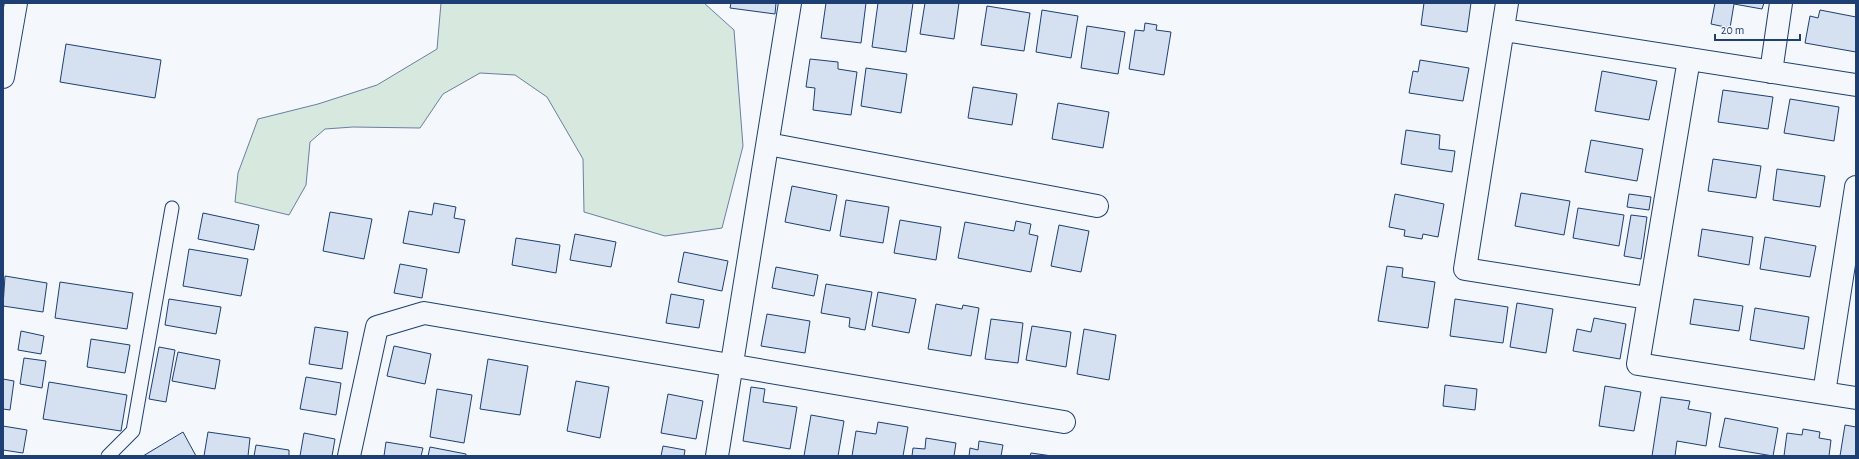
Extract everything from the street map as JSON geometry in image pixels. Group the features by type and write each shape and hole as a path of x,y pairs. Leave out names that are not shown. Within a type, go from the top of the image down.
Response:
{"street":[{"path":"3,77 16,3"},
{"path":"717,456 790,3"},
{"path":"1507,3 1504,30 1465,269 1648,298"},
{"path":"1771,72 1781,3"},
{"path":"1504,30 1856,85"},
{"path":"1689,59 1638,364 1856,398"},
{"path":"768,144 1097,206"},
{"path":"1824,393 1856,187"},
{"path":"349,456 377,327 424,313 1064,422"}],"lane":[{"path":"108,456 133,431 172,208"}],"shaded area":[{"path":"441,3 704,3 734,30 743,146 722,228 665,236 584,212 583,159 547,97 515,75 480,73 443,94 420,128 353,127 325,129 310,142 306,185 289,215 235,202 238,173 258,119 318,104 377,85 437,49"}],"building":[{"path":"731,3 776,3 775,14 730,8"},
{"path":"826,3 866,3 861,43 821,38"},
{"path":"878,3 913,3 906,52 872,47"},
{"path":"925,3 959,3 954,39 920,34"},
{"path":"1424,3 1471,3 1467,32 1421,25"},
{"path":"1715,3 1764,3 1762,9 1734,4 1730,28 1711,24"},
{"path":"987,6 1030,13 1024,51 981,45"},
{"path":"1042,10 1078,16 1071,58 1036,52"},
{"path":"1820,10 1856,17 1856,52 1805,43 1810,16 1818,18"},
{"path":"1145,23 1157,25 1156,30 1171,32 1164,75 1129,69 1135,30 1144,31"},
{"path":"1087,26 1125,32 1118,74 1081,68"},
{"path":"66,44 161,60 155,98 60,82"},
{"path":"810,59 838,62 838,69 857,72 851,115 813,110 815,88 806,87"},
{"path":"1420,60 1469,68 1463,101 1409,93 1413,71 1418,72"},
{"path":"866,68 907,74 901,113 861,106"},
{"path":"1602,71 1657,81 1649,120 1595,111"},
{"path":"973,87 1017,94 1012,125 968,118"},
{"path":"1723,90 1773,97 1768,129 1718,122"},
{"path":"1790,99 1839,107 1834,141 1784,133"},
{"path":"1058,103 1109,112 1103,148 1052,139"},
{"path":"1406,130 1440,135 1439,149 1455,151 1452,172 1401,164"},
{"path":"1591,140 1643,149 1637,181 1585,172"},
{"path":"1713,159 1761,166 1756,198 1708,191"},
{"path":"1777,169 1825,176 1820,207 1773,200"},
{"path":"792,186 837,195 830,231 785,222"},
{"path":"1521,193 1570,201 1564,235 1515,226"},
{"path":"1395,194 1444,204 1438,237 1423,234 1422,239 1404,236 1405,230 1389,227"},
{"path":"1629,194 1651,197 1649,210 1627,207"},
{"path":"846,200 889,207 883,243 840,236"},
{"path":"434,203 456,207 454,218 465,220 459,253 403,243 409,211 432,215"},
{"path":"1578,208 1624,215 1619,246 1573,238"},
{"path":"330,212 372,219 364,259 323,251"},
{"path":"203,213 259,225 254,250 198,239"},
{"path":"1631,215 1647,217 1641,259 1624,256"},
{"path":"900,220 941,227 936,260 894,253"},
{"path":"1016,221 1031,224 1029,234 1038,236 1031,272 958,258 965,222 1014,231"},
{"path":"1059,225 1089,231 1081,272 1051,266"},
{"path":"1702,229 1753,237 1749,265 1698,256"},
{"path":"575,234 616,242 611,267 570,260"},
{"path":"1765,237 1816,246 1810,277 1760,269"},
{"path":"516,238 560,245 556,273 512,265"},
{"path":"189,249 248,259 241,296 183,286"},
{"path":"684,252 728,261 722,291 678,282"},
{"path":"400,264 427,269 422,298 394,293"},
{"path":"1387,266 1403,268 1402,277 1435,282 1428,328 1378,321"},
{"path":"776,267 818,275 814,296 772,288"},
{"path":"5,276 47,283 43,312 3,306"},
{"path":"60,282 133,293 127,329 55,318"},
{"path":"826,284 872,292 865,330 849,327 850,318 821,313"},
{"path":"878,292 916,299 909,333 872,326"},
{"path":"671,294 704,300 699,328 666,323"},
{"path":"169,299 221,307 216,334 165,325"},
{"path":"1455,299 1508,307 1503,343 1450,336"},
{"path":"1694,299 1743,306 1739,331 1690,324"},
{"path":"1517,303 1553,309 1546,353 1510,347"},
{"path":"936,304 962,309 963,305 979,308 971,356 928,349"},
{"path":"1755,308 1809,317 1804,349 1750,340"},
{"path":"767,314 810,321 805,353 761,346"},
{"path":"1594,318 1626,324 1620,359 1573,351 1577,329 1591,332"},
{"path":"991,319 1023,323 1018,363 985,359"},
{"path":"1032,326 1071,332 1066,367 1026,360"},
{"path":"315,327 348,332 342,369 309,364"},
{"path":"1084,329 1116,335 1109,380 1077,374"},
{"path":"21,331 44,336 41,354 18,350"},
{"path":"91,339 130,345 125,373 87,367"},
{"path":"394,346 431,354 425,384 387,376"},
{"path":"159,347 175,350 166,402 149,399"},
{"path":"178,352 220,360 215,389 172,381"},
{"path":"24,358 46,361 42,388 20,384"},
{"path":"488,359 528,366 520,415 480,409"},
{"path":"306,377 341,383 336,415 300,409"},
{"path":"3,379 14,381 10,410 3,409"},
{"path":"576,381 609,387 600,438 567,431"},
{"path":"49,382 127,395 121,431 43,419"},
{"path":"1445,385 1477,389 1475,410 1443,406"},
{"path":"1605,386 1641,392 1634,431 1599,426"},
{"path":"751,387 765,389 763,402 797,407 790,449 743,441"},
{"path":"437,389 472,395 464,443 430,437"},
{"path":"668,394 703,401 696,439 661,433"},
{"path":"1661,397 1690,401 1688,409 1711,413 1706,446 1677,441 1675,456 1652,456"},
{"path":"811,415 844,421 838,456 804,456"},
{"path":"1725,418 1778,428 1773,456 1719,447"},
{"path":"878,422 908,427 903,456 852,456 856,431 876,434"},
{"path":"1845,425 1856,427 1856,456 1840,456"},
{"path":"3,426 27,430 23,453 3,450"},
{"path":"1803,429 1820,432 1819,438 1831,440 1829,456 1784,456 1787,433 1802,435"},
{"path":"183,432 196,456 143,456"},
{"path":"208,432 250,438 248,456 204,456"},
{"path":"304,433 335,439 332,456 300,456"},
{"path":"926,438 956,443 954,456 912,456 913,448 925,449"},
{"path":"979,441 1003,445 1001,456 969,456 970,448 978,450"},
{"path":"386,442 423,448 421,456 384,456"},
{"path":"256,445 289,450 289,456 254,456"},
{"path":"663,446 685,450 684,456 661,456"},
{"path":"430,447 466,454 466,456 428,456"},
{"path":"1031,453 1052,456 1030,456"}]}
